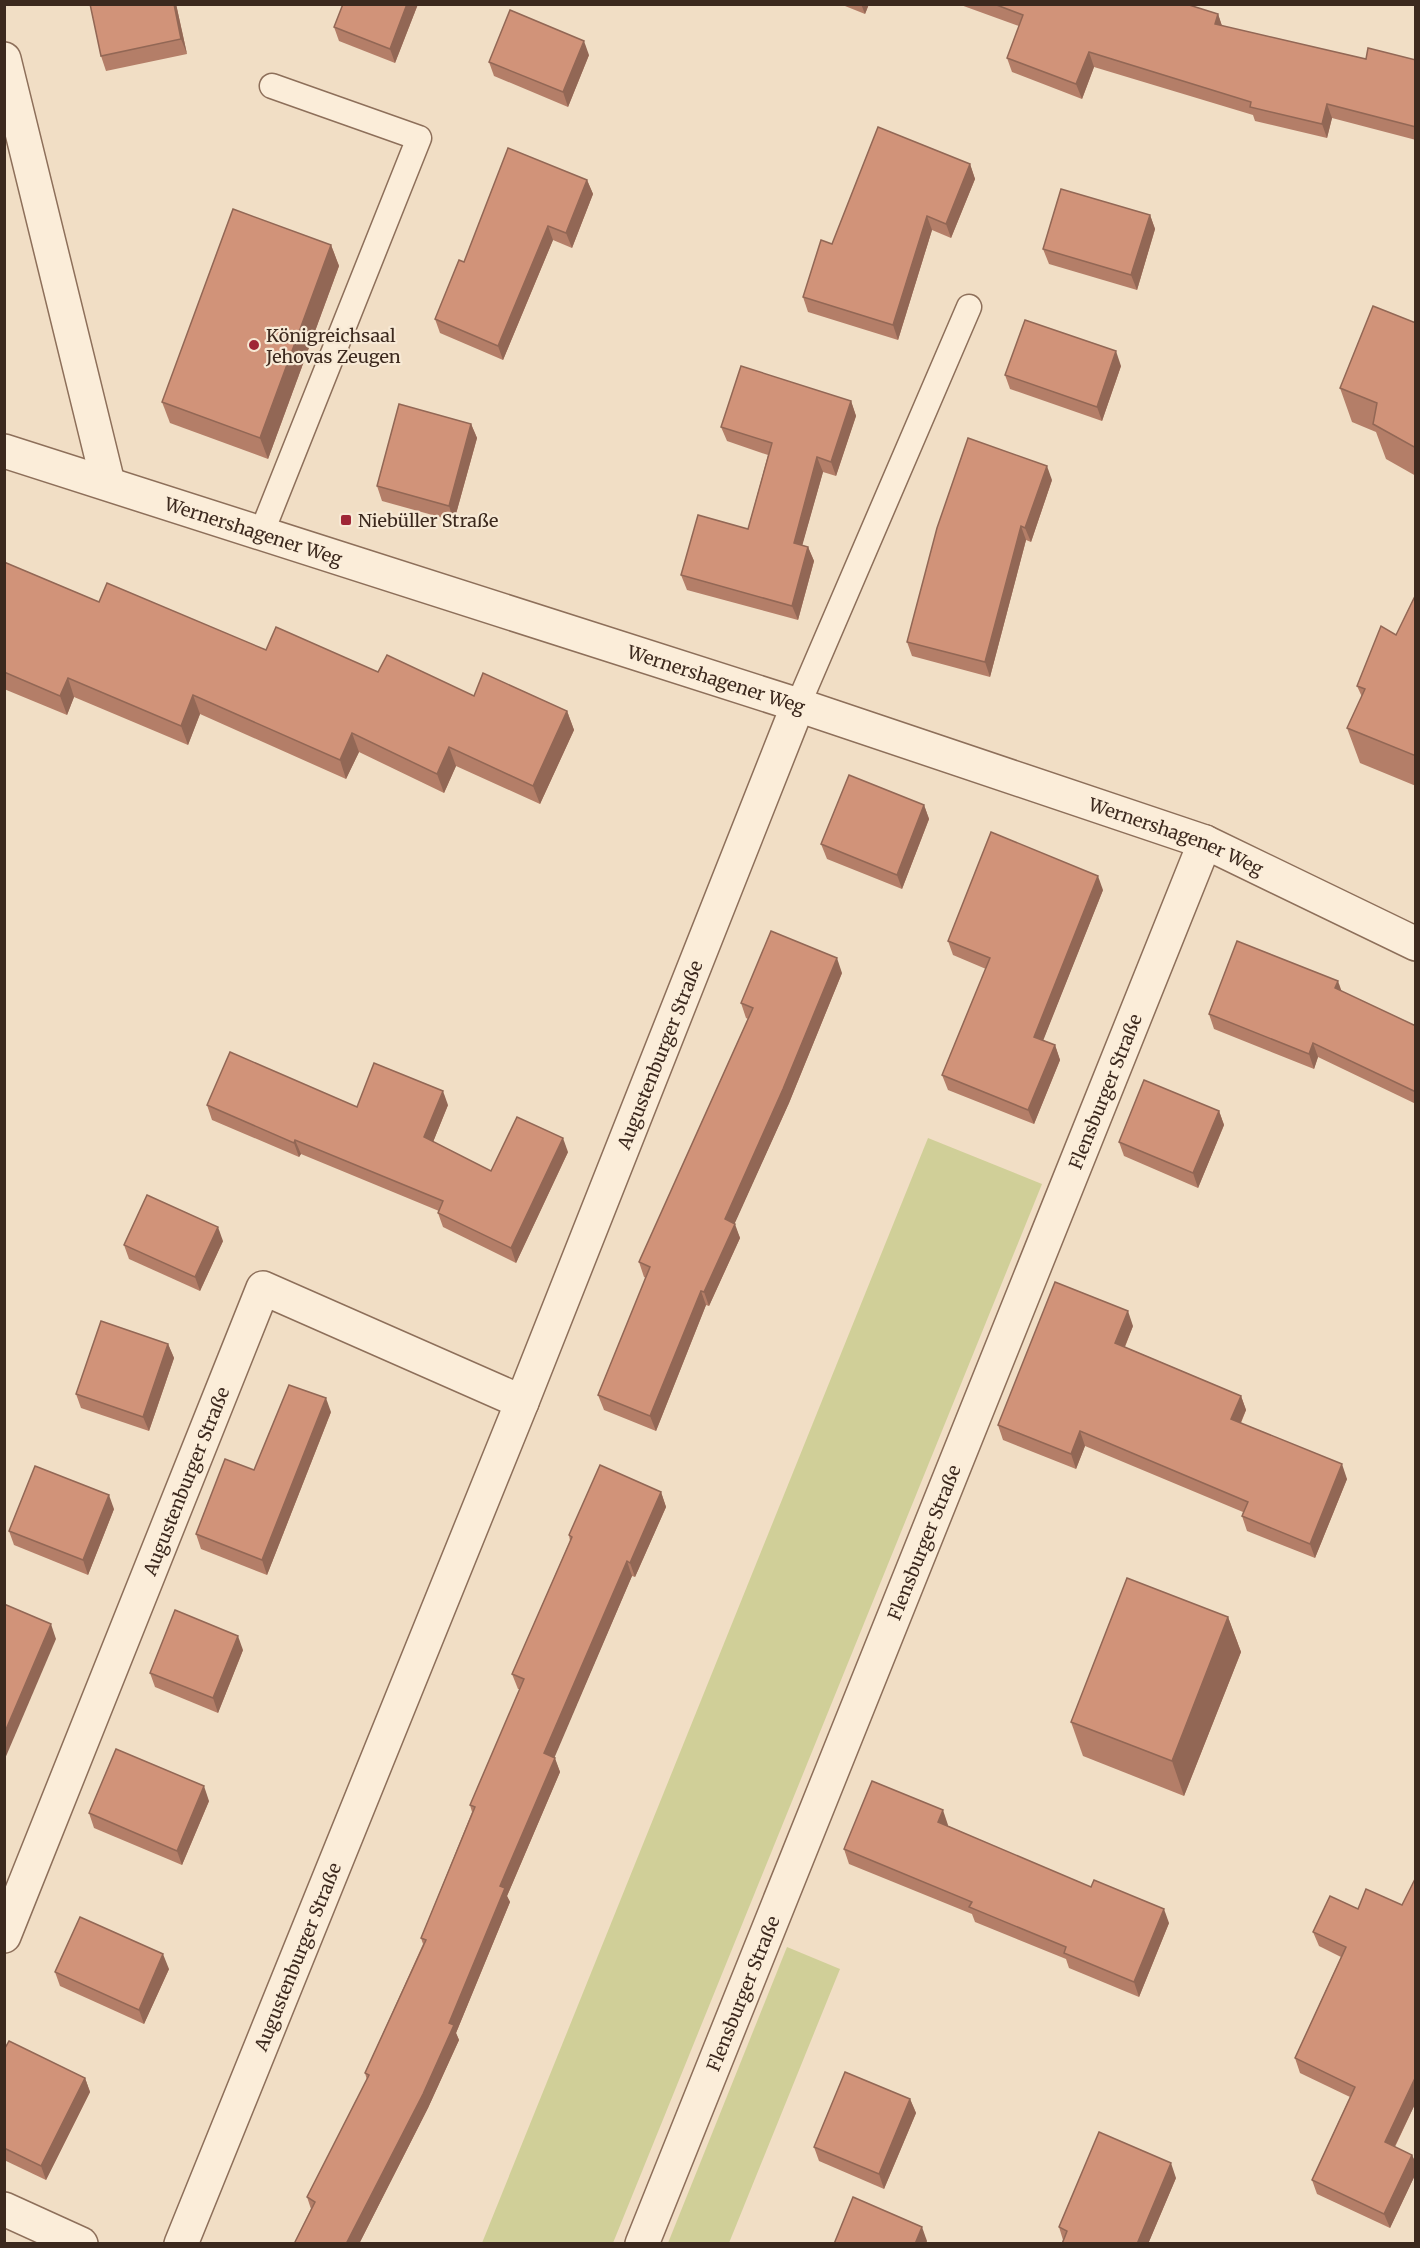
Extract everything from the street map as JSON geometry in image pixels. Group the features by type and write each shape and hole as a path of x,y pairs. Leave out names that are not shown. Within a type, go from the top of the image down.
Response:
{"street":[{"path":"4,59 108,483"},
{"name":"Wernershagener Weg","path":"4,451 798,705 1205,842 1416,944"},
{"name":"Augustenburger Straße","path":"181,2244 522,1402 798,705"},
{"name":"Flensburger Straße","path":"642,2244 1205,842"},
{"name":"Augustenburger Straße","path":"4,1936 263,1288 522,1402"},
{"path":"4,2209 81,2244"}],"lane":[{"path":"261,534 419,138 272,86"},
{"path":"798,705 969,307"}],"shaded area":[{"path":"928,1138 1042,1184 613,2243 482,2243"},
{"path":"787,1947 840,1969 729,2243 668,2243"}],"building":[{"path":"90,4 174,4 181,39 101,56"},
{"path":"343,4 407,4 390,49 334,27"},
{"path":"994,4 1186,4 1218,14 1215,24 1366,59 1368,48 1416,60 1416,127 1327,104 1322,124 1250,107 1251,102 1089,52 1076,84 1007,58 1023,15"},
{"path":"510,10 584,41 563,92 489,62"},
{"path":"878,127 970,164 946,224 927,216 893,325 803,297 821,240 832,244"},
{"path":"508,148 587,180 566,233 548,226 498,346 435,319 459,260 464,262"},
{"path":"1061,189 1150,215 1131,275 1043,249"},
{"name":"Königreichsaal Jehovas Zeugen","path":"233,209 331,245 260,438 162,402"},
{"path":"1373,306 1416,323 1416,448 1373,424 1377,403 1340,388"},
{"path":"1025,320 1116,351 1097,407 1005,375"},
{"path":"741,366 851,401 831,462 817,457 794,543 808,547 792,606 681,575 698,515 748,529 772,443 721,427"},
{"path":"399,404 471,424 449,506 377,486"},
{"path":"968,438 1047,466 1025,528 1021,526 985,662 907,642 937,528"},
{"path":"4,562 99,602 107,583 266,650 276,627 378,672 387,655 474,696 483,673 567,711 533,786 449,747 437,774 352,733 340,760 193,695 181,726 68,678 60,696 4,672"},
{"path":"1416,594 1416,756 1347,728 1365,689 1357,686 1381,626 1396,635"},
{"path":"849,775 924,805 897,875 821,844"},
{"path":"991,832 1098,876 1034,1037 1055,1045 1028,1110 942,1075 990,958 948,941"},
{"path":"771,931 837,958 783,1089 725,1219 735,1224 704,1292 701,1291 650,1416 598,1395 650,1267 639,1262 753,1008 741,1003"},
{"path":"1237,941 1338,981 1335,988 1416,1026 1416,1092 1313,1043 1309,1054 1209,1014"},
{"path":"230,1052 357,1107 374,1063 443,1091 424,1137 491,1171 517,1117 563,1138 511,1248 438,1213 443,1201 295,1140 294,1143 207,1105"},
{"path":"1144,1080 1219,1111 1193,1173 1119,1142"},
{"path":"147,1195 218,1227 195,1277 124,1245"},
{"path":"1055,1282 1128,1311 1115,1343 1241,1396 1231,1419 1342,1464 1310,1544 1242,1516 1248,1502 1080,1431 1071,1454 998,1425"},
{"path":"101,1321 168,1344 143,1417 76,1394"},
{"path":"289,1385 326,1398 262,1560 196,1534 225,1459 254,1470"},
{"path":"600,1465 661,1492 630,1563 627,1561 544,1753 555,1758 500,1886 505,1888 449,2023 454,2025 423,2094 346,2244 294,2244 315,2202 307,2197 369,2075 365,2073 426,1940 421,1938 475,1807 470,1805 524,1679 512,1674 572,1537 569,1535"},
{"path":"35,1466 109,1495 83,1560 9,1531"},
{"path":"1127,1578 1228,1617 1172,1761 1071,1722"},
{"path":"4,1604 51,1624 4,1734"},
{"path":"175,1610 238,1636 213,1698 150,1673"},
{"path":"116,1749 204,1786 177,1851 89,1813"},
{"path":"872,1781 943,1810 938,1822 1091,1887 1094,1880 1164,1909 1134,1982 1064,1953 1066,1947 969,1907 972,1902 844,1849"},
{"path":"1416,1877 1416,2076 1385,2142 1412,2155 1384,2214 1312,2180 1355,2087 1295,2058 1346,1947 1313,1932 1330,1896 1358,1909 1366,1889 1402,1905"},
{"path":"80,1917 163,1954 139,2010 55,1972"},
{"path":"9,2041 85,2078 41,2166 4,2148 4,2050"},
{"path":"845,2072 910,2099 879,2174 814,2147"},
{"path":"1099,2132 1171,2163 1137,2244 1062,2244 1067,2231 1059,2227"},
{"path":"853,2197 922,2227 915,2244 834,2244"}],"place":[{"name":"Königreichsaal Jehovas Zeugen","path":"254,345"},
{"name":"Niebüller Straße","path":"346,520"}]}
